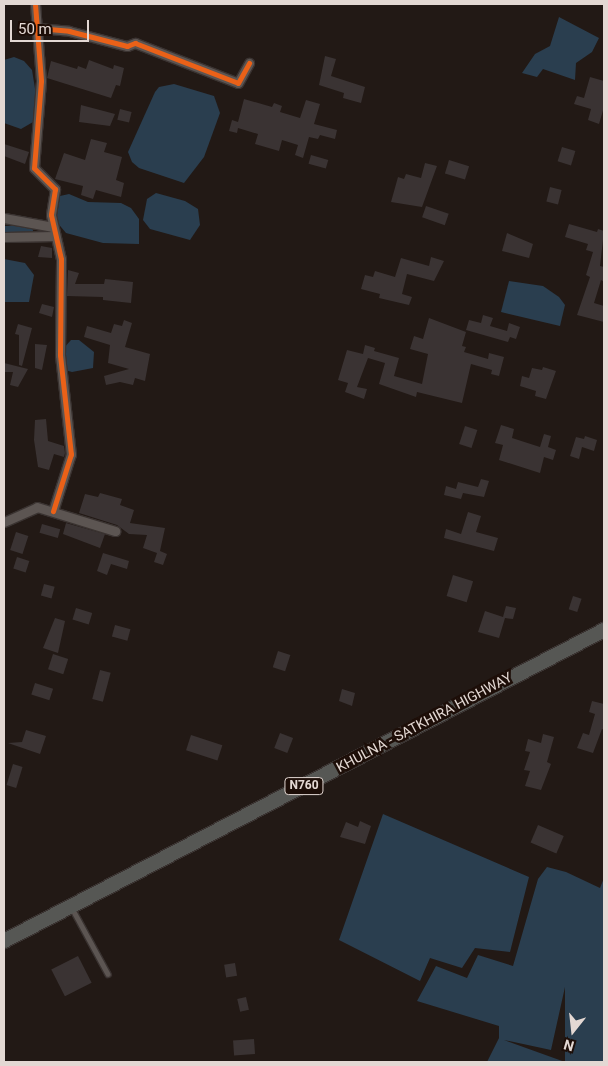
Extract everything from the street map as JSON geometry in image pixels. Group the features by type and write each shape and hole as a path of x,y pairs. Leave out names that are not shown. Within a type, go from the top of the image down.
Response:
{"highway":[{"name":"KHULNA - SATKHIRA HIGHWAY","path":"4,941 604,630"}],"street":[{"path":"35,4 41,81 34,168 55,189 51,215 61,259 60,355 71,454 53,510"},
{"path":"37,28 69,31 127,46 136,43 238,83 249,63"},
{"path":"4,218 54,232"},
{"path":"4,237 54,232"},
{"path":"4,522 37,507 53,510 115,530"}],"lane":[{"path":"72,907 108,974"}],"water":[{"path":"559,17 599,38 592,52 576,63 575,80 543,69 537,77 522,73 535,54 550,46"},
{"path":"14,57 24,61 32,70 37,101 33,122 21,129 4,123 4,60"},
{"path":"174,84 214,96 220,113 204,157 184,183 139,168 132,162 128,152 155,92 159,87"},
{"path":"156,193 185,201 198,209 200,225 190,240 150,229 143,220 147,199"},
{"path":"69,194 88,202 121,203 131,208 139,219 139,244 103,243 66,233 56,221 60,196"},
{"path":"4,259 25,263 34,275 29,302 4,302"},
{"path":"509,281 543,286 559,297 565,305 560,326 501,312"},
{"path":"71,340 79,340 94,352 93,368 72,372 65,370 63,349"},
{"path":"383,814 529,877 510,952 475,948 462,968 430,958 420,981 339,940"},
{"path":"547,867 566,872 600,888 604,878 604,1062 565,1062 487,1062 499,1038 499,1026 417,1001 436,966 467,978 478,955 513,966 538,879","holes":["565,987 565,1062 504,1040 551,1050"]}],"building":[{"path":"325,56 336,59 331,76 365,87 361,103 343,98 344,93 319,85"},
{"path":"89,60 113,69 114,65 124,68 120,86 116,85 111,98 47,78 51,61 77,69 78,66 86,69"},
{"path":"590,77 604,81 604,107 599,124 588,120 591,109 574,104 577,96 584,98"},
{"path":"244,99 272,107 274,103 282,106 280,112 300,118 306,100 320,104 314,124 337,130 335,139 320,135 318,139 309,137 303,158 295,155 298,145 282,140 279,151 255,144 258,134 238,128 237,133 229,131 232,120 238,122"},
{"path":"81,105 115,114 110,126 79,122"},
{"path":"120,109 132,112 129,123 117,120"},
{"path":"91,139 107,143 104,152 122,157 116,180 124,183 121,197 96,190 93,199 81,195 83,186 55,179 64,153 85,160"},
{"path":"4,144 29,152 25,164 4,156"},
{"path":"562,147 575,151 571,165 558,161"},
{"path":"311,155 328,160 326,169 309,164"},
{"path":"449,160 469,166 465,180 445,173"},
{"path":"425,163 437,166 422,207 391,202 398,177 404,179 406,174 421,178"},
{"path":"550,187 562,190 558,204 546,202"},
{"path":"426,206 449,214 445,225 422,217"},
{"path":"569,224 597,232 598,229 604,231 600,266 604,267 604,282 601,280 594,303 604,306 604,322 577,315 590,277 586,275 593,252 586,250 588,244 565,237"},
{"path":"507,233 533,244 529,258 502,251"},
{"path":"41,246 52,248 52,258 38,257"},
{"path":"431,257 444,261 434,281 407,274 402,294 412,297 409,305 379,298 380,294 361,289 365,275 373,277 375,271 395,277 401,258 429,266"},
{"path":"68,270 79,273 75,284 104,284 105,279 133,282 131,303 103,300 103,297 67,296"},
{"path":"42,304 54,307 52,317 39,313"},
{"path":"483,315 493,318 490,326 507,331 509,323 520,327 516,339 510,337 508,342 466,330 469,320 481,323"},
{"path":"429,318 466,332 462,346 466,347 464,352 488,359 489,353 504,357 499,376 491,374 492,370 471,364 462,403 417,392 416,397 379,384 385,363 368,358 357,387 367,389 364,399 345,392 348,383 338,380 347,350 363,354 365,345 375,348 374,351 399,358 394,376 422,384 428,354 410,349 414,336 423,339"},
{"path":"124,320 132,323 125,347 150,354 145,381 135,378 133,385 120,382 106,385 104,376 129,369 108,363 110,345 84,337 87,326 111,333 114,324 122,326"},
{"path":"18,324 32,328 22,366 19,365 19,335 15,334"},
{"path":"35,344 47,345 42,370 35,368"},
{"path":"4,363 28,369 18,387 10,385 13,372 4,372"},
{"path":"543,367 556,371 546,399 535,396 536,391 520,386 522,376 529,378 532,368 542,370"},
{"path":"46,419 48,441 64,446 65,453 64,457 54,454 49,470 38,467 34,440 35,420"},
{"path":"501,425 514,429 512,438 540,447 544,434 551,436 548,447 556,450 553,460 544,457 540,473 499,460 503,445 495,443"},
{"path":"465,426 477,430 471,448 459,444"},
{"path":"585,436 597,440 594,451 582,447 579,459 570,456 576,437 584,439"},
{"path":"481,479 489,481 484,497 463,493 461,499 444,495 446,486 456,489 458,482 478,487"},
{"path":"100,493 122,499 120,505 134,510 130,523 165,528 160,551 167,554 163,565 154,562 157,553 143,548 147,535 129,534 117,525 79,513 85,494 98,497"},
{"path":"468,512 481,516 476,532 498,538 494,551 444,538 446,529 461,534"},
{"path":"66,523 105,534 100,548 63,534"},
{"path":"42,524 60,529 58,538 40,533"},
{"path":"16,532 28,536 22,554 10,550"},
{"path":"103,553 129,561 127,569 111,564 107,575 97,571"},
{"path":"17,557 29,561 26,572 13,568"},
{"path":"453,575 473,581 467,602 447,596"},
{"path":"44,584 55,587 52,598 41,596"},
{"path":"573,596 582,599 577,612 569,609"},
{"path":"506,606 516,608 513,619 505,618 499,638 478,632 485,611 503,617"},
{"path":"76,608 92,613 89,624 72,619"},
{"path":"55,618 65,621 58,653 43,648"},
{"path":"115,625 130,629 127,641 112,637"},
{"path":"278,651 290,655 285,671 273,667"},
{"path":"53,654 68,659 63,674 48,669"},
{"path":"100,670 111,673 103,702 92,699"},
{"path":"35,683 53,689 49,700 31,694"},
{"path":"342,689 355,693 352,706 339,701"},
{"path":"592,701 604,704 604,730 602,729 593,753 577,748 583,733 589,735 595,714 589,712"},
{"path":"26,730 46,736 40,754 8,743 22,742"},
{"path":"280,733 293,738 287,753 274,748"},
{"path":"543,734 554,737 547,762 551,764 541,790 525,786 530,771 524,770 530,752 525,751 528,739 541,743"},
{"path":"191,735 222,745 217,760 186,750"},
{"path":"13,764 23,767 16,788 7,785"},
{"path":"360,821 371,826 365,844 340,837 346,822 358,827"},
{"path":"538,825 564,836 556,853 531,842"},
{"path":"78,956 92,983 65,996 51,970"},
{"path":"235,963 237,976 226,978 224,965"},
{"path":"246,997 249,1010 240,1012 237,999"},
{"path":"254,1039 255,1054 234,1055 233,1040"}],"waterway":[{"path":"4,231 27,230"}],"cycle path":[{"path":"35,4 41,81 34,168 55,189 51,215 61,259 60,355 71,454 53,511"},
{"path":"37,28 69,31 127,46 135,43 238,83 249,63"}]}
